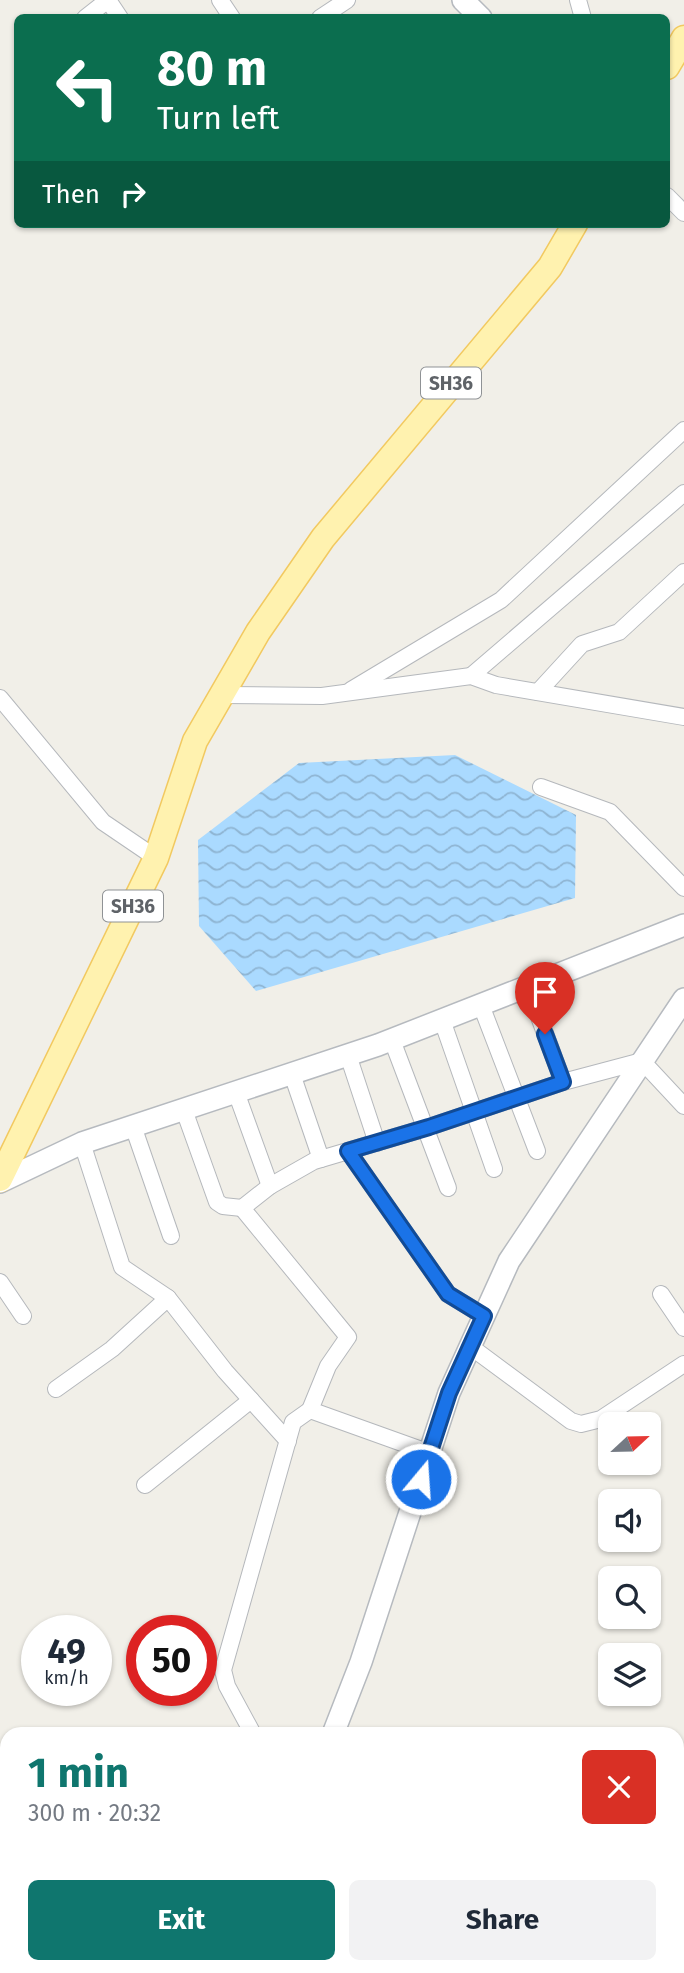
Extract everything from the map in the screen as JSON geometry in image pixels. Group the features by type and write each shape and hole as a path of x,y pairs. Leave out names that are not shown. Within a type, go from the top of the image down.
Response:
{"main road":[{"path":"463,0 477,14"},
{"path":"670,63 684,38"},
{"name":"SH36","path":"0,1181 156,858 195,741 258,632 323,538 550,267 573,228"},
{"path":"0,1181 82,1143 392,1040 684,925"},
{"path":"336,1727 361,1662 449,1393 509,1261 684,999"}],"street":[{"path":"90,14 108,0"},
{"path":"326,14 347,0"},
{"path":"670,199 684,213"},
{"path":"345,693 501,600 684,430"},
{"path":"471,676 684,493"},
{"path":"538,692 582,645 620,632 684,572"},
{"path":"222,695 322,696 471,676 496,685 684,717"},
{"path":"0,698 103,822 156,858"},
{"path":"541,788 610,812 684,888"},
{"path":"528,986 563,1082"},
{"path":"481,1005 537,1151"},
{"path":"442,1020 494,1169"},
{"path":"392,1040 448,1188"},
{"path":"348,1055 377,1143"},
{"path":"184,1110 217,1202 223,1206 242,1208 270,1186 321,1159 424,1129 563,1082 642,1061 684,1106"},
{"path":"292,1074 321,1159"},
{"path":"236,1092 270,1186"},
{"path":"133,1126 171,1236"},
{"path":"82,1143 122,1267 167,1298 225,1371 288,1441"},
{"path":"348,1151 448,1294 484,1316"},
{"path":"242,1208 348,1337 328,1366 310,1410 293,1422 223,1670 227,1686 249,1727"},
{"path":"0,1282 23,1316"},
{"path":"661,1294 684,1328"},
{"path":"56,1389 112,1349 167,1298"},
{"path":"471,1346 571,1421 581,1424 600,1419 684,1364"},
{"path":"145,1485 251,1401"},
{"path":"310,1410 430,1453"}],"water":[{"path":"455,755 576,815 575,898 256,991 199,926 198,840 299,763"}],"route":[{"path":"421,1479 449,1393 484,1316 448,1294 348,1151 563,1082 545,1034"}]}
